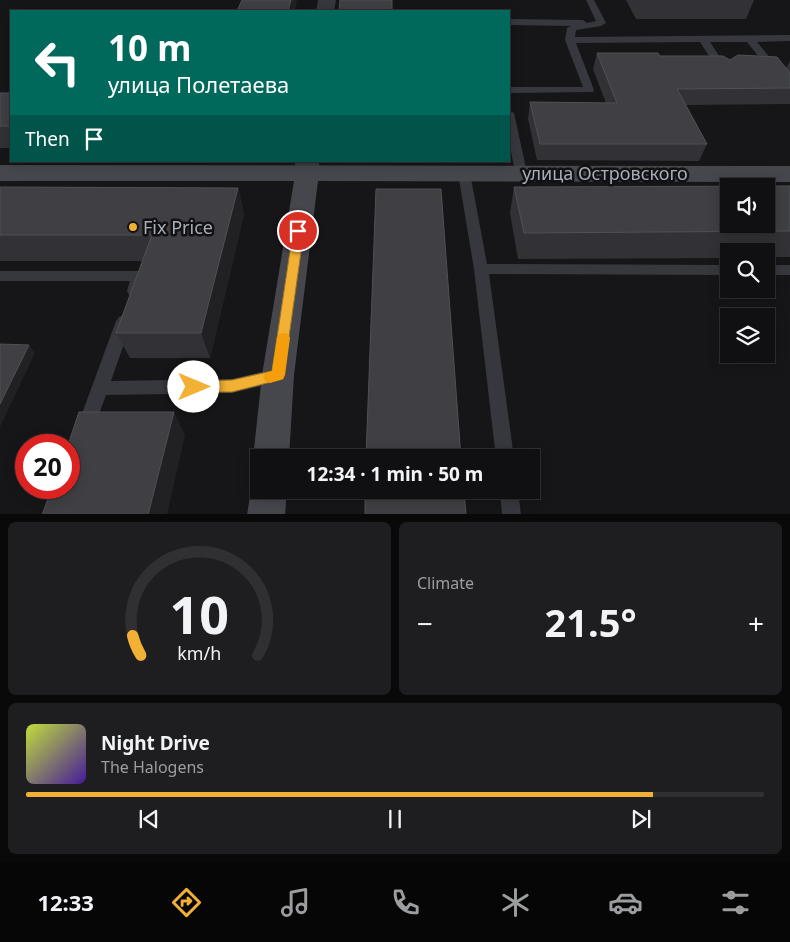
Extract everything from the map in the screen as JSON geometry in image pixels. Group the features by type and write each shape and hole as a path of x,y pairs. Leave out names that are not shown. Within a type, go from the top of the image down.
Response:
{"street":[{"name":"улица Островского","path":"0,173 307,168 464,173 790,174"},
{"path":"272,449 278,375 307,168"},
{"path":"266,514 267,499"}],"lane":[{"path":"590,0 601,23"},
{"path":"510,22 601,23"},
{"path":"510,90 589,90 570,40 572,28 601,23"},
{"path":"570,40 790,38"},
{"path":"703,39 724,72"},
{"path":"750,39 790,89"},
{"path":"510,118 521,173"},
{"path":"464,173 481,269 504,449"},
{"path":"481,269 720,270"},
{"path":"775,270 790,270"},
{"path":"0,276 139,276 80,442"},
{"path":"100,388 232,386 278,375"},
{"path":"510,499 512,514"}],"building":[{"path":"242,0 291,0 288,10 237,10"},
{"path":"340,0 392,0 392,10 339,10"},
{"path":"597,53 723,56 730,60 738,55 777,57 790,73 790,88 677,89 707,144 540,144 530,102 617,103"},
{"path":"0,93 10,93 10,126 0,126"},
{"path":"720,186 720,232 524,233 514,187"},
{"path":"775,186 790,186 790,231 775,231"},
{"path":"0,187 238,188 201,333 116,333 152,235 0,235"},
{"path":"376,189 441,189 460,449 366,449"},
{"path":"0,344 29,345 0,404"},
{"path":"79,412 174,412 148,514 42,514 48,499 80,499 80,434 72,434"},
{"path":"365,499 465,499 466,514 365,514"}],"slow traffic":[{"path":"270,377 278,375 284,338"}],"place":[{"name":"Fix Price","path":"133,227"}],"route":[{"path":"194,387 232,386 278,375 298,231"}]}
